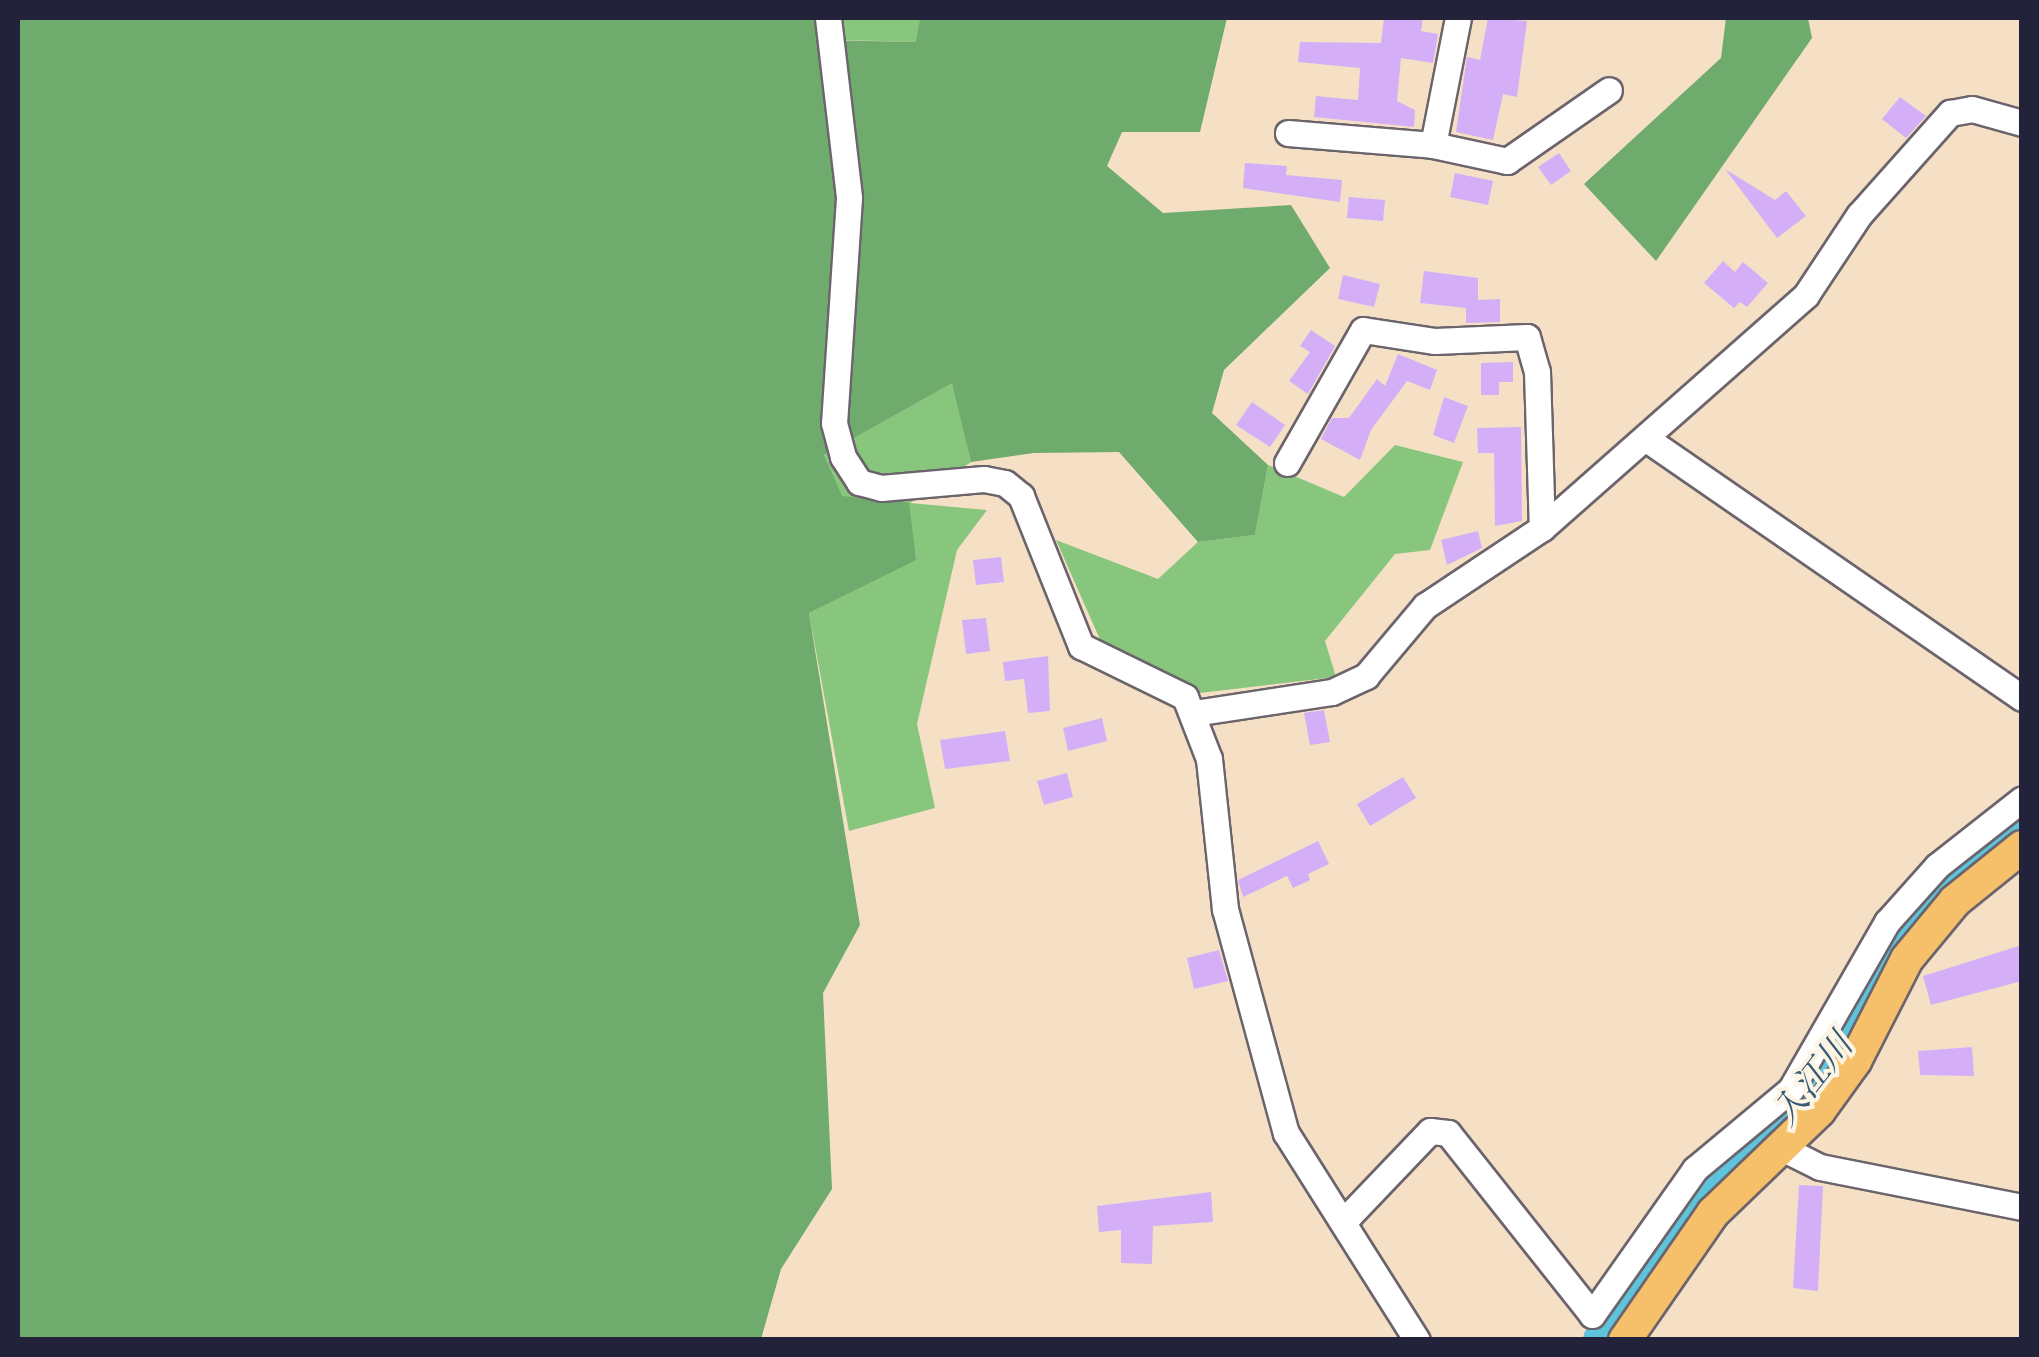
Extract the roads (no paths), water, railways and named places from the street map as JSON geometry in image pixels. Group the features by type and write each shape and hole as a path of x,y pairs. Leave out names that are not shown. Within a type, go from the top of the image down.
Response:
{"main road":[{"path":"1626,1340 1713,1213 1782,1148 1856,1061 1907,959 1955,902 2022,847"}],"street":[{"path":"828,18 849,198 834,423 843,457 859,482 880,488 984,479 1005,483 1021,496 1081,646 1184,697 1194,713 1209,759 1225,909 1286,1133 1417,1340"},
{"path":"1433,145 1458,18"},
{"path":"1288,133 1433,145 1507,161 1609,90"},
{"path":"1194,713 1332,692 1366,676 1426,606 1542,528 1648,440 1806,295 1859,215 1950,113 1972,109 2022,123"},
{"path":"1287,463 1363,330 1435,342 1527,337 1538,372 1542,528"},
{"path":"1648,440 2022,698"},
{"path":"1344,1222 1430,1131 1448,1133 1592,1315 1696,1169 1791,1090 1887,922 1936,866 2022,799"},
{"path":"1782,1148 1820,1167 2022,1208"}],"waterway":[{"name":"入江川","path":"1602,1340 1681,1218 1805,1099 1842,1051 1897,938 1957,871 2022,821"}]}
